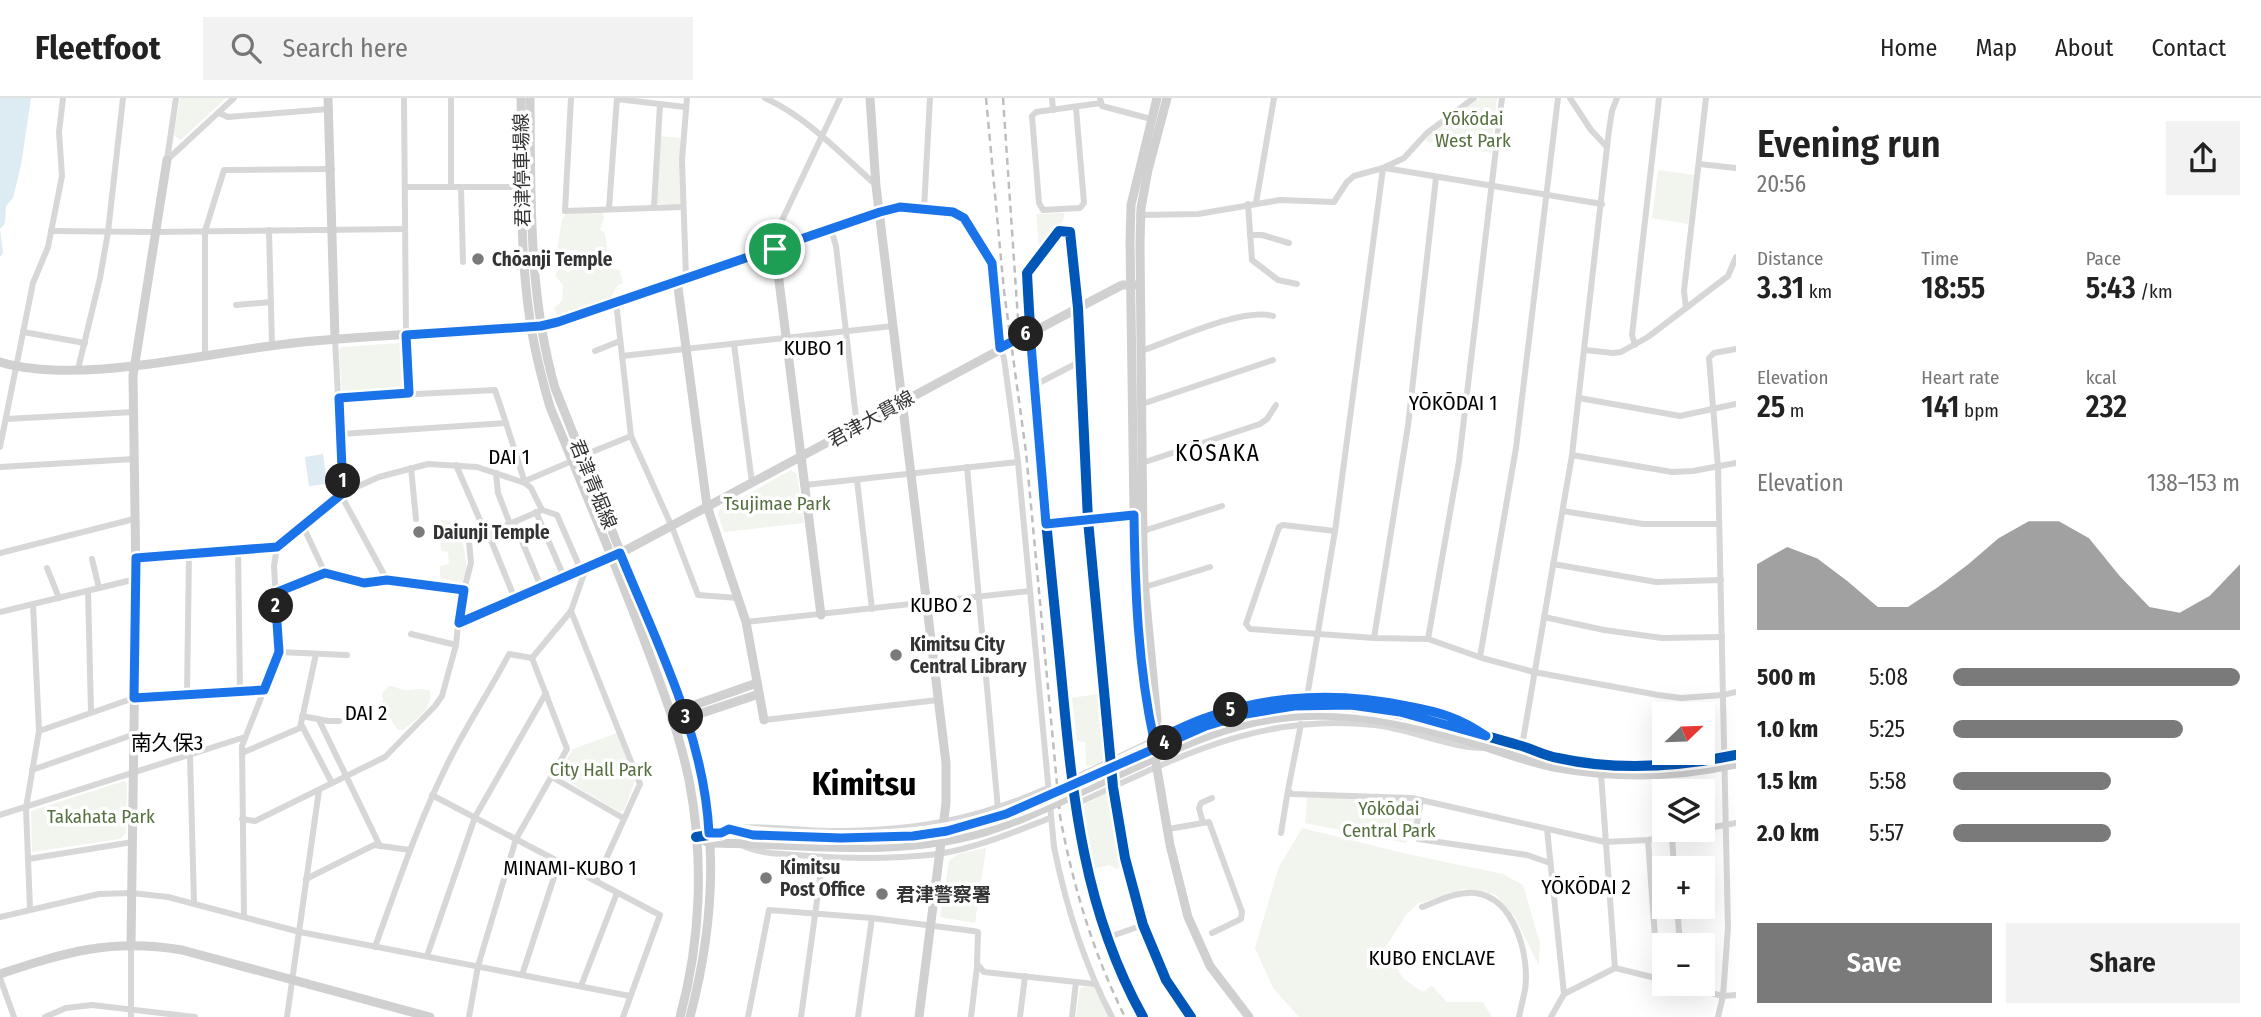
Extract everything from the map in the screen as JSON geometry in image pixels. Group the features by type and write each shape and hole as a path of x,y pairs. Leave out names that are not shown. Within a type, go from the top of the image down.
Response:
{"street":[{"path":"0,447 33,283 48,247 62,176 59,132 63,98"},
{"path":"79,369 108,232 123,98"},
{"path":"131,1017 136,579 135,365 176,98"},
{"path":"167,160 234,98"},
{"path":"328,98 342,494 387,580"},
{"path":"404,98 409,393"},
{"path":"451,98 452,187"},
{"name":"君津停車場線","path":"521,98 525,275 536,326"},
{"name":"君津停車場線","path":"530,98 536,326"},
{"path":"571,98 565,211 683,207"},
{"path":"610,208 617,98 685,107"},
{"path":"687,98 682,160 682,279 686,348 707,506 746,622 764,720 938,700"},
{"path":"765,98 785,107 876,186"},
{"path":"821,615 775,235 840,98"},
{"path":"870,98 876,186 946,762 946,803 919,1017"},
{"path":"924,209 930,98"},
{"path":"1052,98 1053,110"},
{"path":"1154,738 1157,720 1145,587 1143,531 1141,351 1131,214 1157,98"},
{"path":"1167,98 1148,170 1141,215 1136,285 1134,515 1138,619 1149,722 1179,885 1188,917 1210,965 1249,1017"},
{"path":"1274,98 1252,204 1252,260 1278,280 1297,284"},
{"path":"1131,214 1198,214 1280,200 1334,202 1354,176 1383,168 1404,158 1427,134 1474,98"},
{"path":"1428,639 1459,461 1502,98"},
{"path":"1480,657 1516,448 1558,98"},
{"path":"1570,98 1591,130 1607,147"},
{"path":"1521,746 1572,455 1607,147 1612,111 1617,98"},
{"path":"1635,345 1632,335 1659,98"},
{"path":"1686,308 1685,290 1706,98"},
{"path":"1076,108 1084,203 1080,208 1044,210 1039,203 1031,120 1036,112 1076,108 1100,101 1102,106 1116,111 1151,119"},
{"path":"654,207 660,104"},
{"path":"219,113 228,117 329,109"},
{"path":"1699,164 1736,168"},
{"path":"1383,168 1602,204"},
{"path":"1307,697 1335,531 1383,168"},
{"path":"205,355 205,232 223,170 332,169"},
{"path":"1374,638 1408,426 1436,178"},
{"path":"405,187 523,187"},
{"path":"461,187 463,262"},
{"path":"0,362 16,366 79,369 135,365 272,345 335,339 536,326 558,322 880,212 900,207 959,214 992,263 1000,348 1004,358 1018,462 1054,847 1066,898 1095,984 1112,1017"},
{"path":"51,231 405,229"},
{"path":"831,229 858,426"},
{"path":"269,230 272,345"},
{"path":"1143,1017 1122,974 1089,879 1074,805 1046,524 1027,273 1059,231 1070,232 1081,361 1088,520 1113,787 1125,858 1143,925 1166,980 1191,1017"},
{"path":"1250,235 1262,235 1289,243"},
{"path":"1585,350 1613,353 1635,345 1728,276 1736,257"},
{"name":"君津大貫線","path":"616,555 1030,332 1122,285 1136,285"},
{"path":"236,305 271,302"},
{"path":"616,302 631,436 672,527 698,595 738,598"},
{"path":"1141,351 1229,320 1260,313 1273,316"},
{"name":"君津青堀線","path":"536,326 555,388 582,456 672,720 689,782 696,836 698,884 692,962 680,1017"},
{"name":"君津青堀線","path":"536,326 550,407 685,714 705,789 710,838 710,901 706,940 690,1017"},
{"path":"622,356 893,326"},
{"path":"23,331 85,344"},
{"path":"595,351 620,341"},
{"path":"734,344 752,483"},
{"path":"1718,1017 1732,927 1726,825 1718,467 1709,358 1714,353 1736,349"},
{"path":"1142,404 1273,360"},
{"path":"1035,385 1081,361"},
{"path":"339,398 495,390 525,482 531,488 565,577"},
{"path":"1579,398 1681,416 1736,404"},
{"path":"1142,463 1260,424 1267,419 1276,405"},
{"path":"6,419 134,412"},
{"path":"341,434 506,423"},
{"path":"582,456 631,436"},
{"path":"1572,455 1672,472 1736,463"},
{"path":"0,467 134,459"},
{"path":"136,558 277,547 342,494 379,477 428,464 477,467 525,482 572,461"},
{"path":"805,485 1018,462"},
{"path":"456,465 515,598"},
{"path":"967,467 998,809"},
{"path":"411,468 416,519"},
{"path":"496,473 498,493 541,587"},
{"path":"857,480 872,609"},
{"path":"1143,531 1222,506"},
{"path":"242,819 255,821 390,754 442,696 456,646 471,563 469,541 539,511 557,515 583,569 571,611 532,658"},
{"path":"1563,511 1643,524 1719,524"},
{"path":"1046,524 1134,515"},
{"path":"0,553 134,519"},
{"path":"1335,531 1283,525 1279,527 1246,624 1255,631 1428,639 1534,672 1658,695 1681,698 1736,692"},
{"path":"303,526 325,573"},
{"path":"244,916 242,753 245,737 279,652 274,566 277,547"},
{"path":"238,550 240,691"},
{"path":"187,694 189,553"},
{"path":"459,623 616,555"},
{"path":"92,559 99,588"},
{"path":"1553,564 1656,582 1721,580"},
{"path":"1145,587 1210,567"},
{"path":"47,568 60,598"},
{"path":"275,593 325,573 364,583 387,580 464,590"},
{"path":"0,612 136,579"},
{"path":"88,591 91,712"},
{"path":"746,622 1030,591"},
{"path":"30,909 26,808 39,731 33,604"},
{"path":"571,611 640,784 596,881"},
{"path":"1544,617 1604,630 1662,638 1722,637"},
{"path":"411,634 456,646"},
{"path":"279,652 347,654"},
{"path":"242,753 300,728 316,654"},
{"path":"375,947 432,794 472,717 496,681 509,654 532,658"},
{"path":"469,1017 478,966 516,839 567,749 532,658"},
{"path":"672,720 757,683"},
{"path":"39,731 134,698 264,690"},
{"path":"427,956 475,817 546,693"},
{"path":"685,714 759,694"},
{"path":"1072,779 1154,738 1208,716 1283,699 1377,699 1459,718 1486,736"},
{"path":"729,829 754,839 883,847 970,836 1008,824 1207,736 1266,720 1295,716 1350,715 1399,722 1465,736 1550,766 1601,774 1658,775 1725,762 1736,755"},
{"path":"301,720 332,783"},
{"path":"301,720 339,720"},
{"path":"319,720 380,846"},
{"path":"1074,805 1158,765 1234,736 1301,724 1375,725 1451,744 1493,748"},
{"path":"1281,833 1301,724"},
{"path":"32,769 135,734"},
{"path":"1465,736 1486,736 1556,758 1628,766 1725,762 1736,764"},
{"path":"0,815 245,737"},
{"path":"190,755 194,902"},
{"path":"1601,774 1615,968"},
{"path":"552,777 623,818"},
{"path":"710,838 729,829 754,826 826,831 889,830 943,823 998,809 1048,788"},
{"path":"287,1017 319,790"},
{"path":"1288,790 1292,794 1348,794 1421,800 1605,842 1652,839"},
{"path":"432,794 660,915 623,1017"},
{"path":"1203,823 1199,808 1201,803 1212,798"},
{"path":"1421,800 1415,835 1418,839 1527,855 1550,863"},
{"path":"696,836 740,844 757,852 823,857 898,858 939,853 1006,835 1050,818"},
{"path":"1168,830 1209,822 1242,912 1241,919 1212,933"},
{"path":"1715,827 1736,823"},
{"path":"1547,830 1564,994"},
{"path":"740,844 754,839"},
{"path":"1648,840 1657,933"},
{"path":"28,859 133,842"},
{"path":"306,879 374,845 410,850"},
{"path":"801,1017 823,857"},
{"path":"522,975 559,862"},
{"path":"1422,907 1473,892 1503,906 1513,919 1525,971 1525,989 1519,1017"},
{"path":"0,917 99,894 132,893 194,902 300,932 630,996"},
{"path":"581,986 617,893"},
{"path":"748,1017 769,910 872,918 978,932 971,1017"},
{"path":"858,1017 872,918"},
{"path":"1109,937 1143,925"},
{"path":"14,1017 0,976 65,953 131,944 182,950 430,1017"},
{"path":"977,964 984,972 1095,984"},
{"path":"1551,1017 1564,994 1615,968 1652,978"},
{"path":"1020,1017 1025,976"},
{"path":"1072,1017 1076,982"},
{"path":"1715,994 1736,995"},
{"path":"45,1017 66,1008 92,1005 195,1017"}],"green space":[{"path":"180,98 226,98 181,140 174,135"},
{"name":"Yōkōdai West Park","path":"1480,98 1497,98 1491,153 1427,142 1426,138"},
{"path":"660,136 680,138 681,202 678,205 656,204"},
{"path":"1658,170 1694,175 1688,224 1652,218"},
{"path":"602,211 604,218 600,230 605,233 607,268 620,270 623,283 617,286 611,298 557,315 554,308 562,301 563,285 556,277 556,272 561,268 568,273 571,270 594,270 599,265 595,259 581,260 577,250 557,250 562,219 567,213"},
{"path":"1064,213 1062,223 1039,248 1036,214"},
{"path":"401,343 406,383 402,389 342,394 341,347"},
{"name":"Tsujimae Park","path":"791,470 797,474 804,523 724,532 718,514 720,510"},
{"path":"442,520 460,523 467,570 462,583 440,578 440,566 449,564 448,552 441,551 439,522"},
{"path":"389,686 404,690 430,691 426,709 403,730 398,730 390,718 387,720 379,717 382,693"},
{"path":"1103,693 1110,710 1107,759 1097,765 1086,766 1085,742 1077,741 1072,698"},
{"name":"City Hall Park","path":"617,733 635,781 624,810 620,812 560,777 559,773 573,749"},
{"name":"Takahata Park","path":"124,781 127,784 126,833 120,839 32,852 31,811"},
{"path":"1112,793 1125,865 1116,869 1110,865 1094,869 1091,867 1081,814 1086,803"},
{"name":"Yōkōdai Central Park","path":"1307,797 1398,800 1417,805 1415,826 1406,843 1305,823"},
{"path":"1302,828 1503,874 1523,885 1540,943 1539,966 1515,917 1495,894 1463,889 1417,904 1406,915 1385,948 1403,978 1422,992 1432,986 1447,1002 1483,1002 1492,1017 1299,1017 1273,988 1255,948 1278,869"},
{"path":"986,848 975,923 940,917 949,861 958,854"},
{"path":"1094,986 1109,1017 1076,1017 1080,989"}],"shaded area":[{"path":"0,98 31,98 21,165 13,198 6,206 5,223 0,229"},
{"path":"0,229 3,253 0,257"},
{"path":"323,454 327,484 309,486 305,457"}],"railway":[{"path":"986,98 1004,291 1026,452 1060,816 1085,919 1125,1017"},
{"path":"1003,98 1019,334"}],"cycle path":[{"path":"1143,1017 1120,971 1103,925 1090,877 1072,781 1040,453 1027,273 1059,231 1070,232 1078,308 1088,520 1113,787 1125,858 1143,925 1166,980 1191,1017"},
{"path":"696,837 729,829 773,835 848,838 904,836 957,828 1039,801 1196,729 1262,710 1296,706 1353,707 1408,716 1463,729 1553,757 1602,765 1669,765 1736,755"}],"place":[{"name":"Chōanji Temple","path":"478,259"},
{"name":"Daiunji Temple","path":"419,532"},
{"name":"Kimitsu City Central Library","path":"896,655"},
{"name":"Kimitsu Post Office","path":"766,878"},
{"name":"君津警察署","path":"882,894"}],"district":[{"name":"KUBO 1","path":"814,348"},
{"name":"YŌKŌDAI 1","path":"1453,403"},
{"name":"KŌSAKA","path":"1218,453"},
{"name":"DAI 1","path":"509,457"},
{"name":"KUBO 2","path":"941,605"},
{"name":"DAI 2","path":"366,713"},
{"name":"南久保3","path":"167,743"},
{"name":"Kimitsu","path":"864,784"},
{"name":"MINAMI-KUBO 1","path":"570,868"},
{"name":"YŌKŌDAI 2","path":"1586,887"},
{"name":"KUBO ENCLAVE","path":"1432,958"}],"route":[{"path":"900,207 953,212 964,218 992,263 1000,348 1030,332 1046,524 1134,515 1138,619 1149,722 1154,740 1208,716 1283,699 1307,697 1377,699 1459,718 1486,736 1400,712 1351,705 1294,706 1246,714 1206,726 1006,814 947,831 883,838 753,835 729,829 721,833 709,833 705,789 692,733 620,553 459,623 464,590 428,583 387,580 355,582 325,573 275,593 279,652 264,690 134,698 136,558 277,547 343,493 339,398 409,393 406,335 541,326 775,249 900,207"}]}
